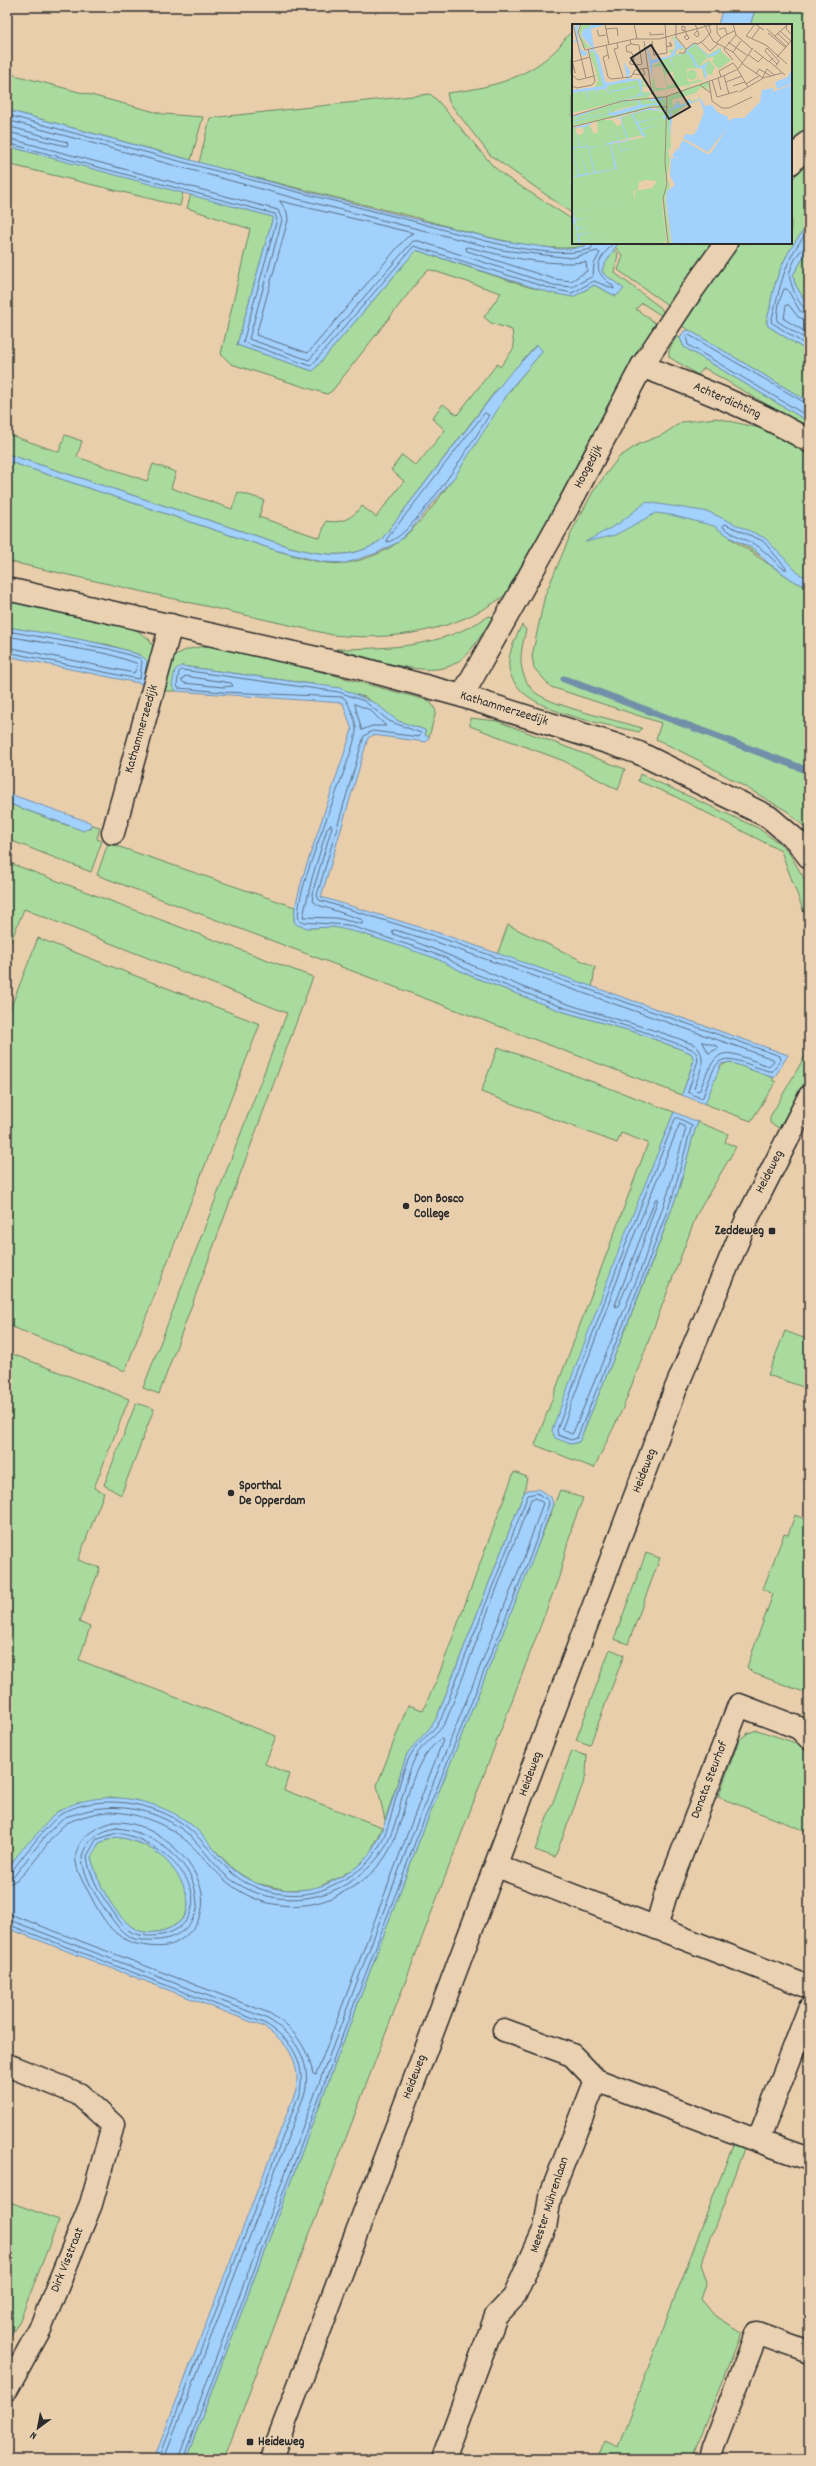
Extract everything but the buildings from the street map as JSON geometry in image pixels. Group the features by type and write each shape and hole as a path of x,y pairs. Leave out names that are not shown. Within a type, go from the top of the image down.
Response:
{"street":[{"path":"792,162 809,141"},
{"name":"Hoogedijk","path":"462,696 568,507 642,366 682,304 725,244"},
{"name":"Achterdichting","path":"642,366 704,390 790,429 809,441"},
{"name":"Kathammerzeedijk","path":"7,589 352,666 462,696 639,753 769,817 796,840 809,857"},
{"name":"Kathammerzeedijk","path":"113,833 171,625"},
{"name":"Heideweg","path":"271,2459 476,1914 497,1866 676,1388 747,1219 809,1097"},
{"name":"Donata Steurhof","path":"656,1928 665,1897 739,1705 799,1728 809,1738"},
{"path":"497,1866 809,1987"},
{"path":"758,2141 809,2009"},
{"path":"504,2030 572,2055 596,2080 809,2159"},
{"name":"Dirk Visstraat","path":"7,2065 79,2094 113,2125 91,2204 40,2329 7,2389"},
{"name":"Meester Mührenlaan","path":"443,2459 496,2316 514,2297 542,2235 550,2197 596,2080"},
{"path":"710,2459 716,2439 757,2333 809,2352"}],"green space":[{"path":"756,7 809,7 809,125 792,145 792,24 750,24"},
{"path":"572,31 572,213 490,155 449,102 447,93 491,85 518,76 543,61 555,51"},
{"path":"7,73 163,114 203,117 191,160 7,110"},
{"path":"430,94 437,100 493,166 506,177 572,219 572,244 591,244 575,248 551,248 496,239 415,217 199,163 210,118"},
{"path":"7,146 183,192 180,206 7,164"},
{"path":"809,160 809,225 794,243 778,275 767,322 768,326 809,352 809,402 682,326 739,244 792,244 792,180"},
{"path":"191,194 273,217 237,345 313,371 416,250 529,287 573,297 594,285 616,296 623,289 603,273 602,269 613,249 618,253 615,273 661,308 664,314 662,316 642,303 636,309 658,325 632,364 614,395 510,590 504,596 465,618 444,626 400,635 355,637 333,635 7,561 7,461 275,550 310,560 337,564 359,560 374,555 394,545 428,512 441,496 496,410 541,353 535,346 494,393 381,540 370,547 348,554 325,554 290,547 7,454 7,434 59,452 65,435 82,441 77,457 147,481 153,464 176,472 171,488 232,509 238,492 264,500 259,517 320,538 326,521 342,521 354,514 362,506 376,517 404,481 391,470 402,455 416,466 445,430 432,418 443,404 457,415 497,364 500,367 514,348 512,330 491,323 484,317 501,293 431,270 426,271 332,391 327,394 231,364 221,354 250,229 187,208"},
{"path":"617,244 711,244 669,306 618,270 623,256 615,247"},
{"path":"809,248 809,308 795,284 793,275"},
{"path":"677,336 680,338 684,347 809,422 809,429 704,368 698,375 669,357 669,350"},
{"path":"716,418 768,430 809,453 809,831 787,811 700,761 656,739 661,723 551,687 534,668 532,656 545,595 573,529 594,490 619,457 639,444 662,435 682,422","holes":["730,538 733,538 807,587 794,581"]},
{"path":"7,601 135,629 149,639 155,650 143,684 147,666 140,655 110,645 7,627"},
{"path":"489,616 493,617 467,654 456,663 444,668 413,668 336,649 396,647 434,640 452,635"},
{"path":"522,625 526,630 521,664 525,679 533,691 545,698 571,708 642,728 639,732 580,719 558,712 538,703 522,691 511,677 509,659 514,642"},
{"path":"209,646 292,664 430,701 436,711 429,737 425,735 425,730 398,721 365,697 319,685 181,666 174,689 176,691 162,691 172,659 184,651"},
{"path":"470,718 497,721 625,769 618,790 564,761 470,726"},
{"path":"640,774 758,828 788,851 809,887 809,926 781,851 674,796 638,781"},
{"path":"7,803 66,825 90,828 92,825 100,827 97,839 102,841 91,872 7,839"},
{"path":"108,843 295,907 294,921 308,928 334,927 348,929 423,953 471,976 561,1011 638,1033 691,1053 694,1059 682,1095 97,875"},
{"path":"7,862 313,977 159,1394 143,1388 287,1013 24,909 7,951"},
{"path":"508,925 595,967 592,988 497,955"},
{"path":"38,938 260,1024 125,1371 7,1325 7,1017"},
{"path":"809,1022 809,1074 779,1128 770,1123 770,1117 805,1056"},
{"path":"498,1047 674,1112 660,1147 571,1444 579,1442 641,1292 678,1190 698,1122 728,1134 725,1142 736,1147 697,1214 623,1408 594,1468 535,1445 648,1143 621,1133 617,1143 481,1092"},
{"path":"730,1062 774,1078 772,1080 776,1082 751,1121 705,1104 713,1078 724,1064"},
{"path":"785,1331 809,1340 809,1394 804,1392 806,1388 768,1375"},
{"path":"7,1352 129,1399 94,1488 104,1493 78,1560 100,1568 79,1622 90,1627 79,1660 276,1736 265,1764 289,1774 284,1790 382,1827 369,1855 358,1866 338,1878 314,1889 287,1890 255,1883 234,1870 189,1823 164,1810 137,1801 110,1797 58,1811 7,1871"},
{"path":"136,1403 154,1409 121,1495 104,1485"},
{"path":"514,1472 527,1477 524,1493 437,1717 433,1726 407,1754 385,1820 377,1785 408,1705 423,1710 438,1677"},
{"path":"560,1490 583,1498 572,1527 559,1577 224,2459 186,2459 419,1841"},
{"path":"795,1515 809,1521 809,1694 753,1673 747,1667 773,1594 763,1589 784,1534 788,1535"},
{"path":"646,1553 660,1558 628,1644 614,1639"},
{"path":"610,1649 624,1655 590,1745 576,1740"},
{"path":"757,1730 802,1745 809,1759 809,1832 718,1797 739,1740 748,1733"},
{"path":"572,1751 587,1756 586,1776 555,1857 535,1850"},
{"path":"116,1837 131,1840 147,1846 161,1855 172,1866 181,1880 188,1900 186,1913 175,1925 159,1932 142,1932 135,1929 119,1915 101,1887 91,1857 99,1843"},
{"path":"734,2142 745,2146 701,2264 707,2282 701,2299 714,2315 742,2332 691,2459 598,2459 605,2441 618,2447"},
{"path":"7,2201 59,2220 20,2320 7,2342"}],"water":[{"path":"723,7 756,7 750,24 718,24"},
{"path":"7,110 300,190 503,241 558,249 571,249 591,244 617,244 602,269 603,273 624,289 616,296 594,285 573,297 551,293 416,250 313,371 237,345 273,217 7,146"},
{"path":"809,225 809,248 793,275 795,284 809,308 809,352 768,326 767,322 778,275 794,243"},
{"path":"689,330 809,402 809,422 684,347 680,338 684,331"},
{"path":"537,345 542,350 541,353 512,387 456,475 413,527 398,542 377,553 346,563 323,562 275,550 7,461 7,454 290,547 325,554 348,554 370,547 381,540 507,377"},
{"path":"646,502 709,512 765,538 799,574 809,578 809,588 794,581 768,563 754,549 733,539 714,526 671,515 656,513 615,535 585,542 618,524"},
{"path":"7,627 82,640 140,655 147,661 143,684 7,656"},
{"path":"181,666 340,688 375,703 398,721 425,730 425,735 429,737 426,742 373,735 368,738 321,897 442,934 788,1055 774,1078 730,1062 721,1064 705,1104 682,1095 694,1060 691,1053 638,1033 561,1011 471,976 435,958 364,934 334,927 308,928 297,925 294,921 295,907 303,876 352,730 343,703 176,691 172,686 175,670"},
{"path":"7,793 89,822 92,825 84,831 7,803"},
{"path":"674,1112 698,1122 678,1190 664,1231 579,1442 571,1444 555,1438 552,1430 623,1239"},
{"path":"538,1489 551,1497 553,1504 533,1558 419,1841 186,2459 154,2459 296,2090 297,2080 294,2061 285,2045 279,2038 262,2026 7,1928 6,1889 8,1870 20,1852 57,1812 74,1804 107,1798 125,1798 142,1801 174,1813 194,1827 222,1859 234,1870 256,1883 268,1887 293,1890 317,1887 329,1883 357,1867 370,1853 382,1830 407,1754 431,1727 437,1717 524,1493 527,1490","holes":["116,1837 124,1838 154,1850 166,1860 180,1880 187,1894 188,1905 186,1913 176,1925 159,1932 142,1932 127,1923 107,1897 97,1876 91,1857 99,1843"]}],"waterway":[{"path":"564,679 809,771"}],"place":[{"name":"Don Bosco College","path":"406,1206"},
{"name":"Zeddeweg","path":"772,1231"},
{"name":"Sporthal De Opperdam","path":"231,1493"},
{"name":"Heideweg","path":"250,2442"}]}
